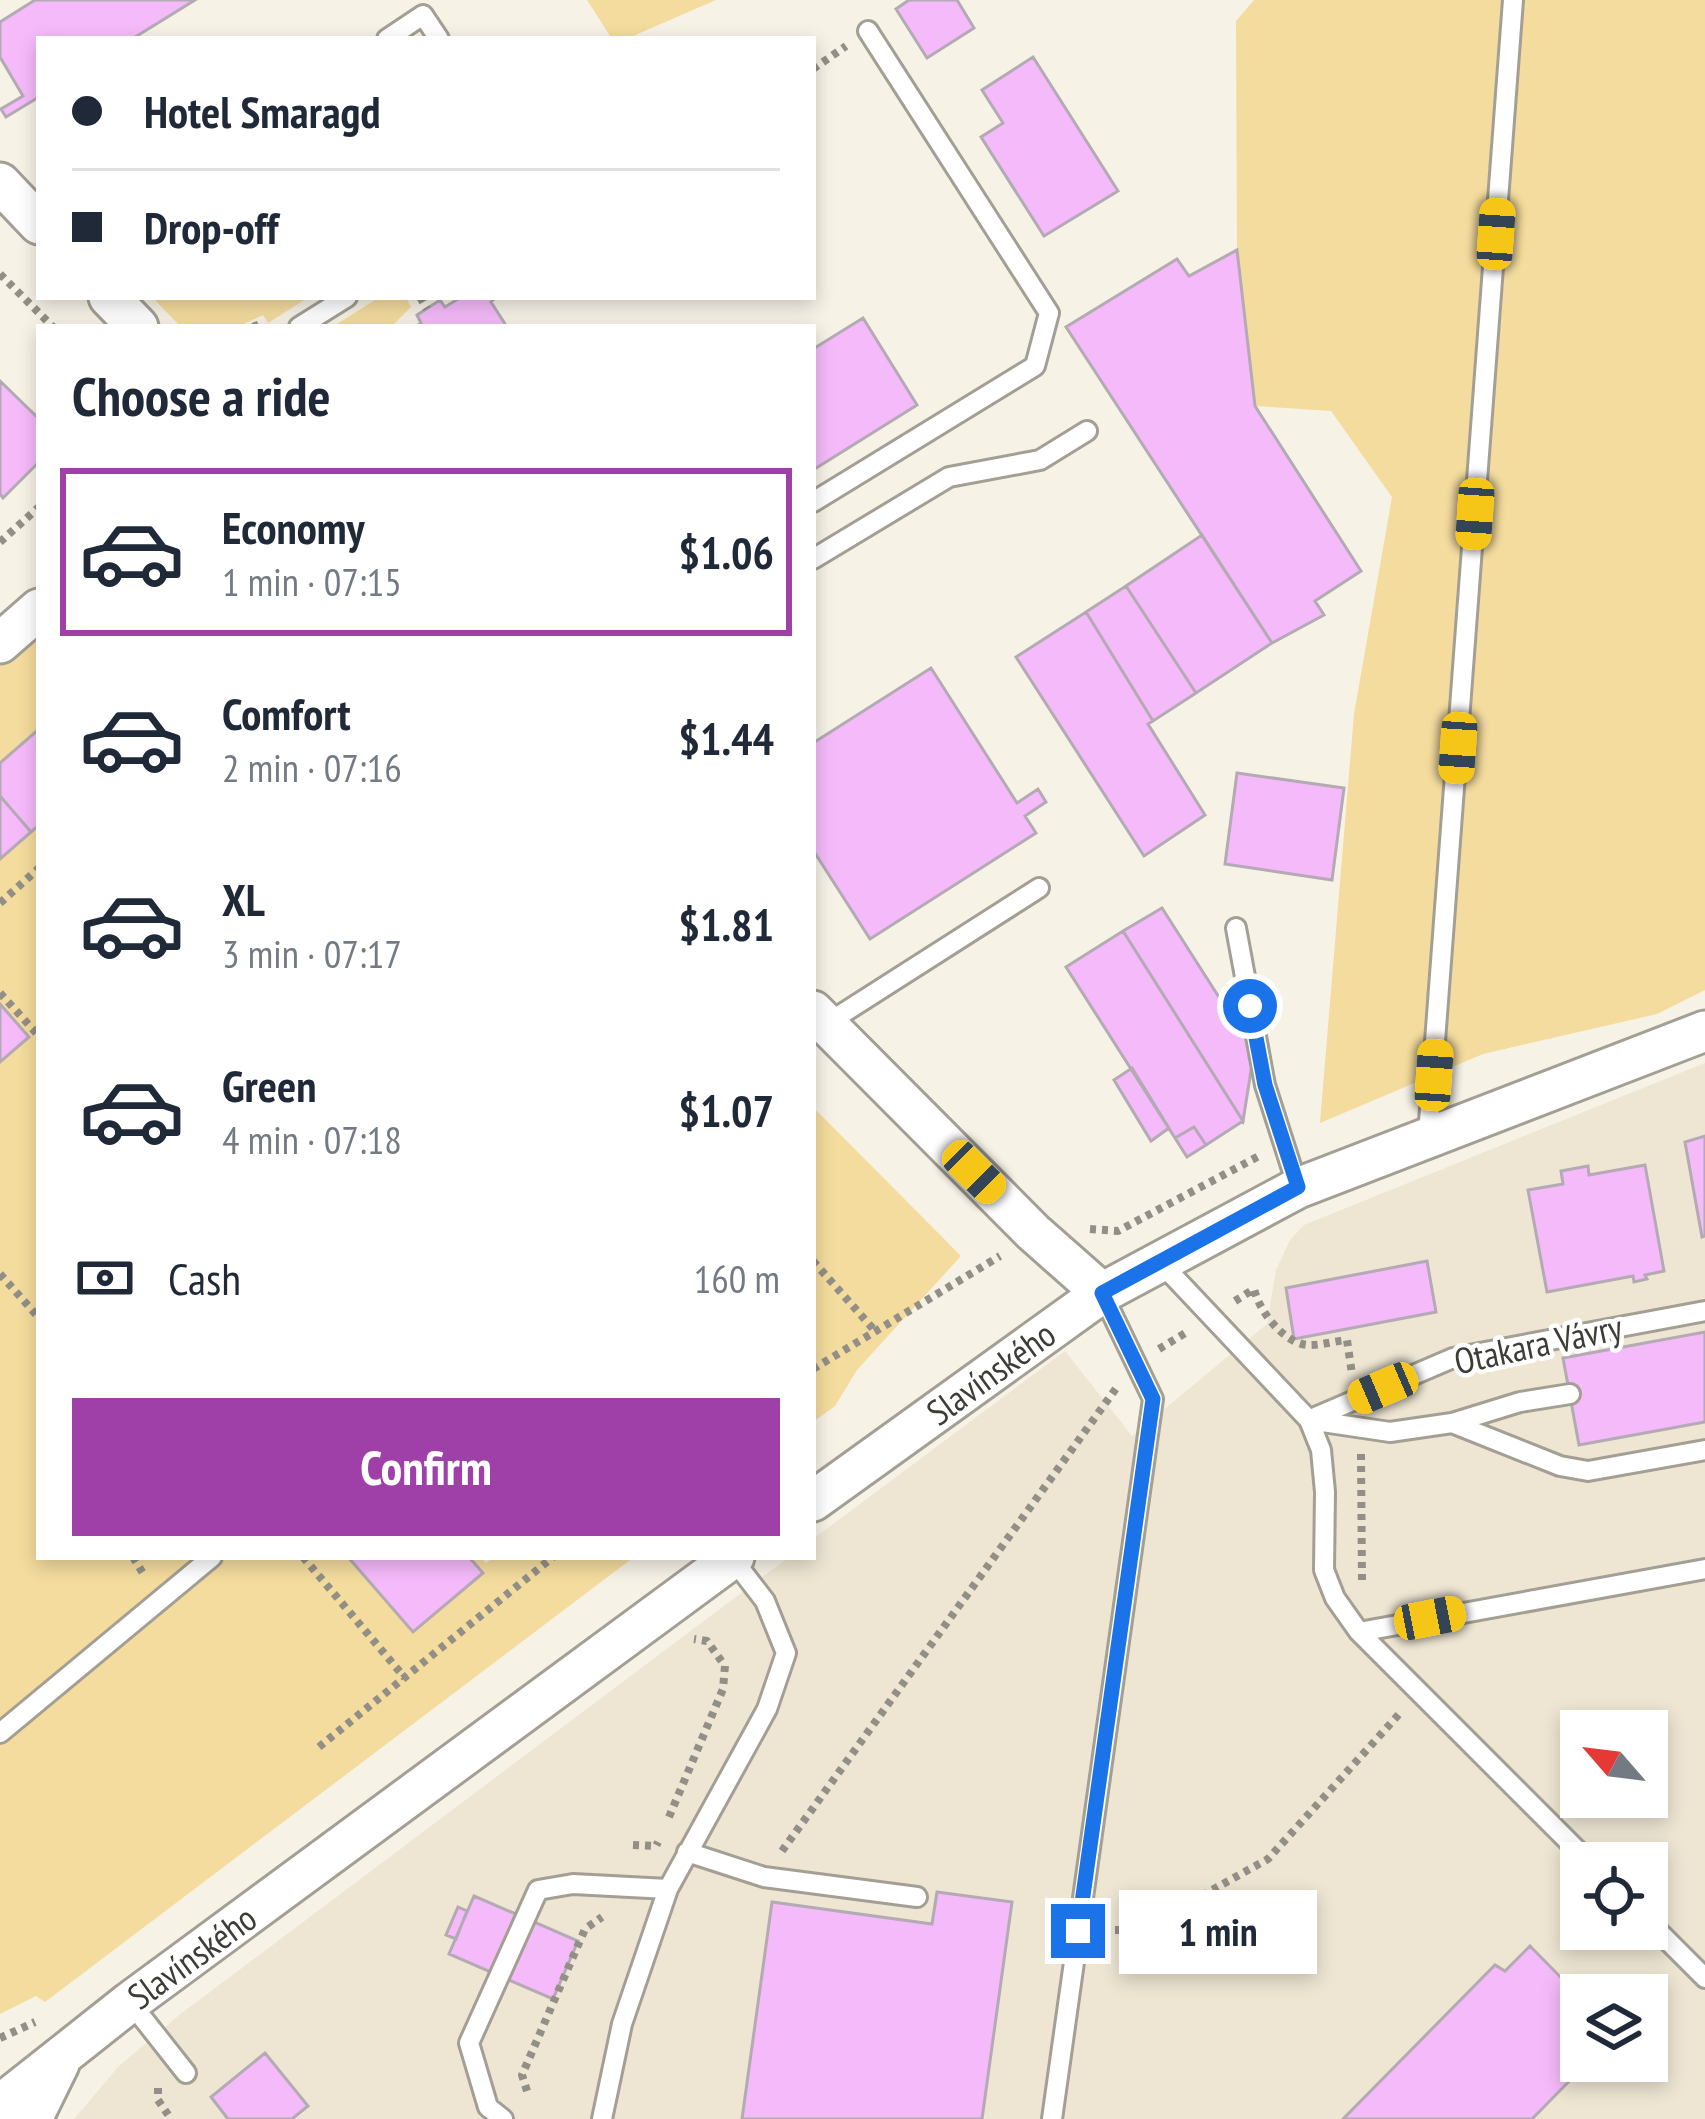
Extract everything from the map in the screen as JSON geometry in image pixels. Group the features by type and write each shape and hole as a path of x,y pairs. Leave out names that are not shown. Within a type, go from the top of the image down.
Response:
{"street":[{"path":"0,183 36,221"},
{"path":"112,300 135,324"},
{"path":"0,644 36,612"},
{"path":"820,1017 1033,1232 1102,1293"},
{"name":"Slavínského","path":"816,1499 1102,1293 1298,1187 1705,1031"},
{"name":"Slavínského","path":"0,2105 130,2002 730,1560"},
{"path":"0,2072 64,2054"},
{"path":"32,2119 64,2054"}],"lane":[{"path":"1428,1135 1513,0"},
{"path":"392,36 424,15 437,36"},
{"path":"816,500 1035,365 1049,313 868,31"},
{"path":"303,324 342,300"},
{"path":"816,557 949,477 1040,460 1087,431"},
{"path":"820,1017 1039,888"},
{"path":"1236,928 1265,1085 1298,1187"},
{"path":"1160,1262 1309,1420 1321,1450 1324,1570 1335,1598 1359,1632 1569,1842"},
{"path":"1052,2119 1153,1399 1102,1293"},
{"name":"Otakara Vávry","path":"1309,1420 1453,1358 1705,1311"},
{"path":"1309,1420 1390,1432 1452,1424 1520,1402 1570,1394"},
{"path":"1452,1424 1560,1466 1588,1471 1705,1450"},
{"path":"0,1733 208,1560"},
{"path":"602,2119 622,2024 668,1889 758,1726 786,1653 765,1601 734,1560"},
{"path":"1359,1632 1705,1569"},
{"path":"687,1852 764,1877 917,1897"},
{"path":"503,2119 488,2107 469,2042 538,1890 573,1884 668,1889"},
{"path":"1668,1941 1705,1978"},
{"path":"130,2002 186,2073"}],"path":[{"path":"0,274 50,324"},
{"path":"422,300 427,309"},
{"path":"0,542 36,510"},
{"path":"0,902 36,871"},
{"path":"0,994 36,1033"},
{"path":"1073,1222 1093,1230 1118,1231 1282,1144"},
{"path":"816,1367 1000,1256"},
{"path":"816,1264 875,1331"},
{"path":"0,1274 36,1315"},
{"path":"764,1877 1134,1366"},
{"path":"306,1560 405,1678"},
{"path":"319,1748 549,1560"},
{"path":"633,1845 656,1846 723,1689 725,1666 707,1641 678,1638"},
{"path":"1078,1931 1140,1930 1268,1859 1419,1692"},
{"path":"527,2091 521,2074 585,1929 603,1916"}],"shaded area":[{"path":"587,0 716,0 633,36 610,36"},
{"path":"1254,0 1705,0 1705,990 1657,1014 1483,1054 1320,1123 1354,714 1392,497 1331,411 1255,406 1237,250 1236,21"},
{"path":"155,300 304,300 268,323 263,315 244,324 178,324"},
{"path":"375,300 408,300 411,307 394,324 337,324"},
{"path":"36,589 36,732 0,763 0,620"},
{"path":"36,828 36,1560 351,1560 413,1632 482,1573 471,1560 630,1560 45,2002 36,1996 0,2014 0,1062 28,1037 0,1004 0,859"},
{"path":"1705,1063 1705,2119 74,2119 118,2067 178,2016 785,1560 816,1560 816,1537 1065,1351 1132,1436 1267,1324 1276,1270 1290,1240 1304,1225"},
{"path":"816,1110 961,1256 857,1370 835,1406 816,1420"}],"building":[{"path":"35,0 195,0 137,36 36,36 36,99 6,117 1,109 23,96 0,57 0,22"},
{"path":"909,0 957,0 974,28 927,58 896,9"},
{"path":"1033,57 1118,191 1044,236 981,137 1003,123 982,90"},
{"path":"1237,250 1255,406 1361,571 1315,601 1324,615 1272,643 1066,327 1177,259 1189,276"},
{"path":"440,300 445,307 456,300 493,300 505,324 420,324 417,315"},
{"path":"863,318 917,405 816,468 816,347"},
{"path":"0,381 36,416 36,465 3,498"},
{"path":"1202,535 1272,643 1196,693 1126,586"},
{"path":"1126,586 1196,693 1153,721 1086,612"},
{"path":"1086,612 1205,815 1144,856 1016,657"},
{"path":"931,668 1017,803 1038,789 1046,802 1025,816 1036,833 870,939 816,855 816,741"},
{"path":"36,732 36,828 31,832 0,796 0,763"},
{"path":"1237,773 1344,788 1332,880 1225,864"},
{"path":"0,796 31,832 0,859"},
{"path":"1162,908 1254,1052 1243,1121 1123,931"},
{"path":"1123,931 1243,1121 1206,1145 1194,1127 1175,1138 1066,967"},
{"path":"0,1004 29,1037 0,1062"},
{"path":"1132,1068 1169,1128 1151,1141 1114,1080"},
{"path":"1194,1127 1206,1145 1187,1157 1175,1138"},
{"path":"1705,1136 1705,1236 1702,1237 1685,1142"},
{"path":"1645,1165 1664,1271 1634,1282 1633,1276 1547,1292 1528,1190 1563,1184 1561,1171 1588,1166 1589,1175"},
{"path":"1427,1261 1436,1312 1294,1339 1286,1288"},
{"path":"1705,1332 1705,1422 1579,1445 1563,1358"},
{"path":"351,1560 472,1560 483,1573 413,1632"},
{"path":"937,1892 1012,1902 982,2119 742,2119 772,1902 932,1924"},
{"path":"474,1896 578,1941 553,1999 449,1954"},
{"path":"458,1907 467,1911 456,1939 446,1935"},
{"path":"1530,1946 1560,1977 1560,2082 1568,2082 1532,2119 1343,2119 1495,1965 1505,1971"},
{"path":"265,2053 308,2106 292,2119 228,2119 211,2097"}],"route":[{"path":"1078,1931 1153,1399 1102,1293 1298,1187 1265,1085 1250,1006"}]}
